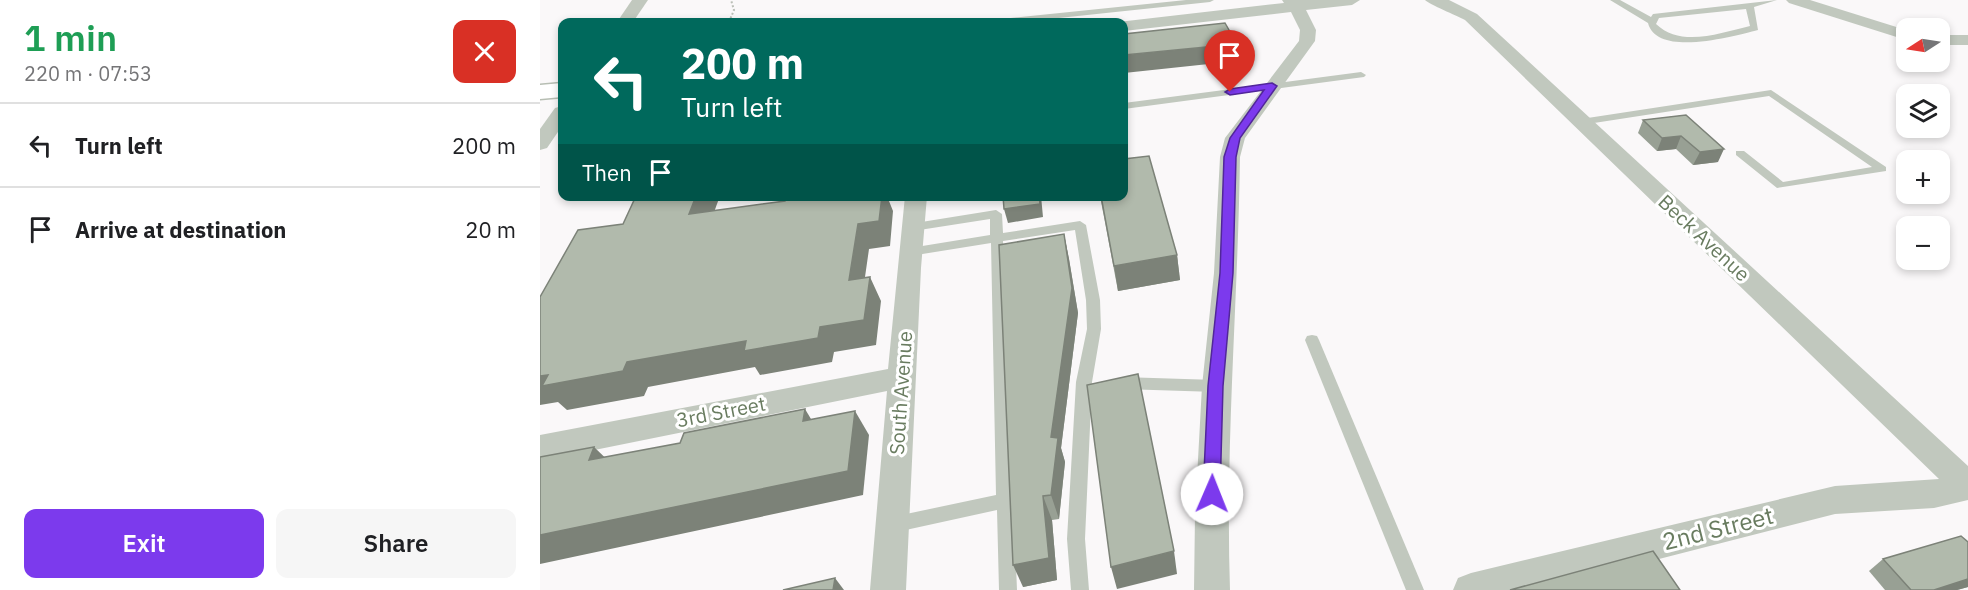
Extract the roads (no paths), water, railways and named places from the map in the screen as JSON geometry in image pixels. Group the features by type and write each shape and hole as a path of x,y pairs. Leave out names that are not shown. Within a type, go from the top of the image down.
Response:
{"street":[{"path":"627,18 640,0"},
{"path":"1128,25 1292,3 1352,0"},
{"name":"Beck Avenue","path":"1433,0 1449,5 1471,17 1968,486"},
{"path":"1794,0 1896,32"},
{"path":"1212,590 1211,515 1216,386 1226,273 1232,146 1235,138 1310,34 1306,22 1292,3"},
{"path":"1950,40 1968,40"},
{"path":"540,92 558,90"},
{"path":"540,144 558,118"},
{"name":"South Avenue","path":"888,590 916,201"},
{"name":"3rd Street","path":"540,448 902,377"},
{"name":"2nd Street","path":"1471,590 1657,559 1835,500 1934,494 1968,486"}],"lane":[{"path":"1039,18 1210,0"},
{"path":"1614,0 1651,21 1653,27 1663,34 1686,40 1700,40 1755,28 1750,8"},
{"path":"1651,21 1656,16 1706,9 1750,8 1773,0"},
{"path":"1128,105 1361,75"},
{"path":"1581,122 1771,93 1882,169 1781,186 1740,153"},
{"path":"912,240 996,214 1008,590"},
{"path":"912,240 997,238 1080,225 1093,300 1096,383 1076,539 1080,590"},
{"path":"1312,340 1415,590"},
{"path":"1096,383 1216,386"},
{"path":"892,525 1005,501"}]}
